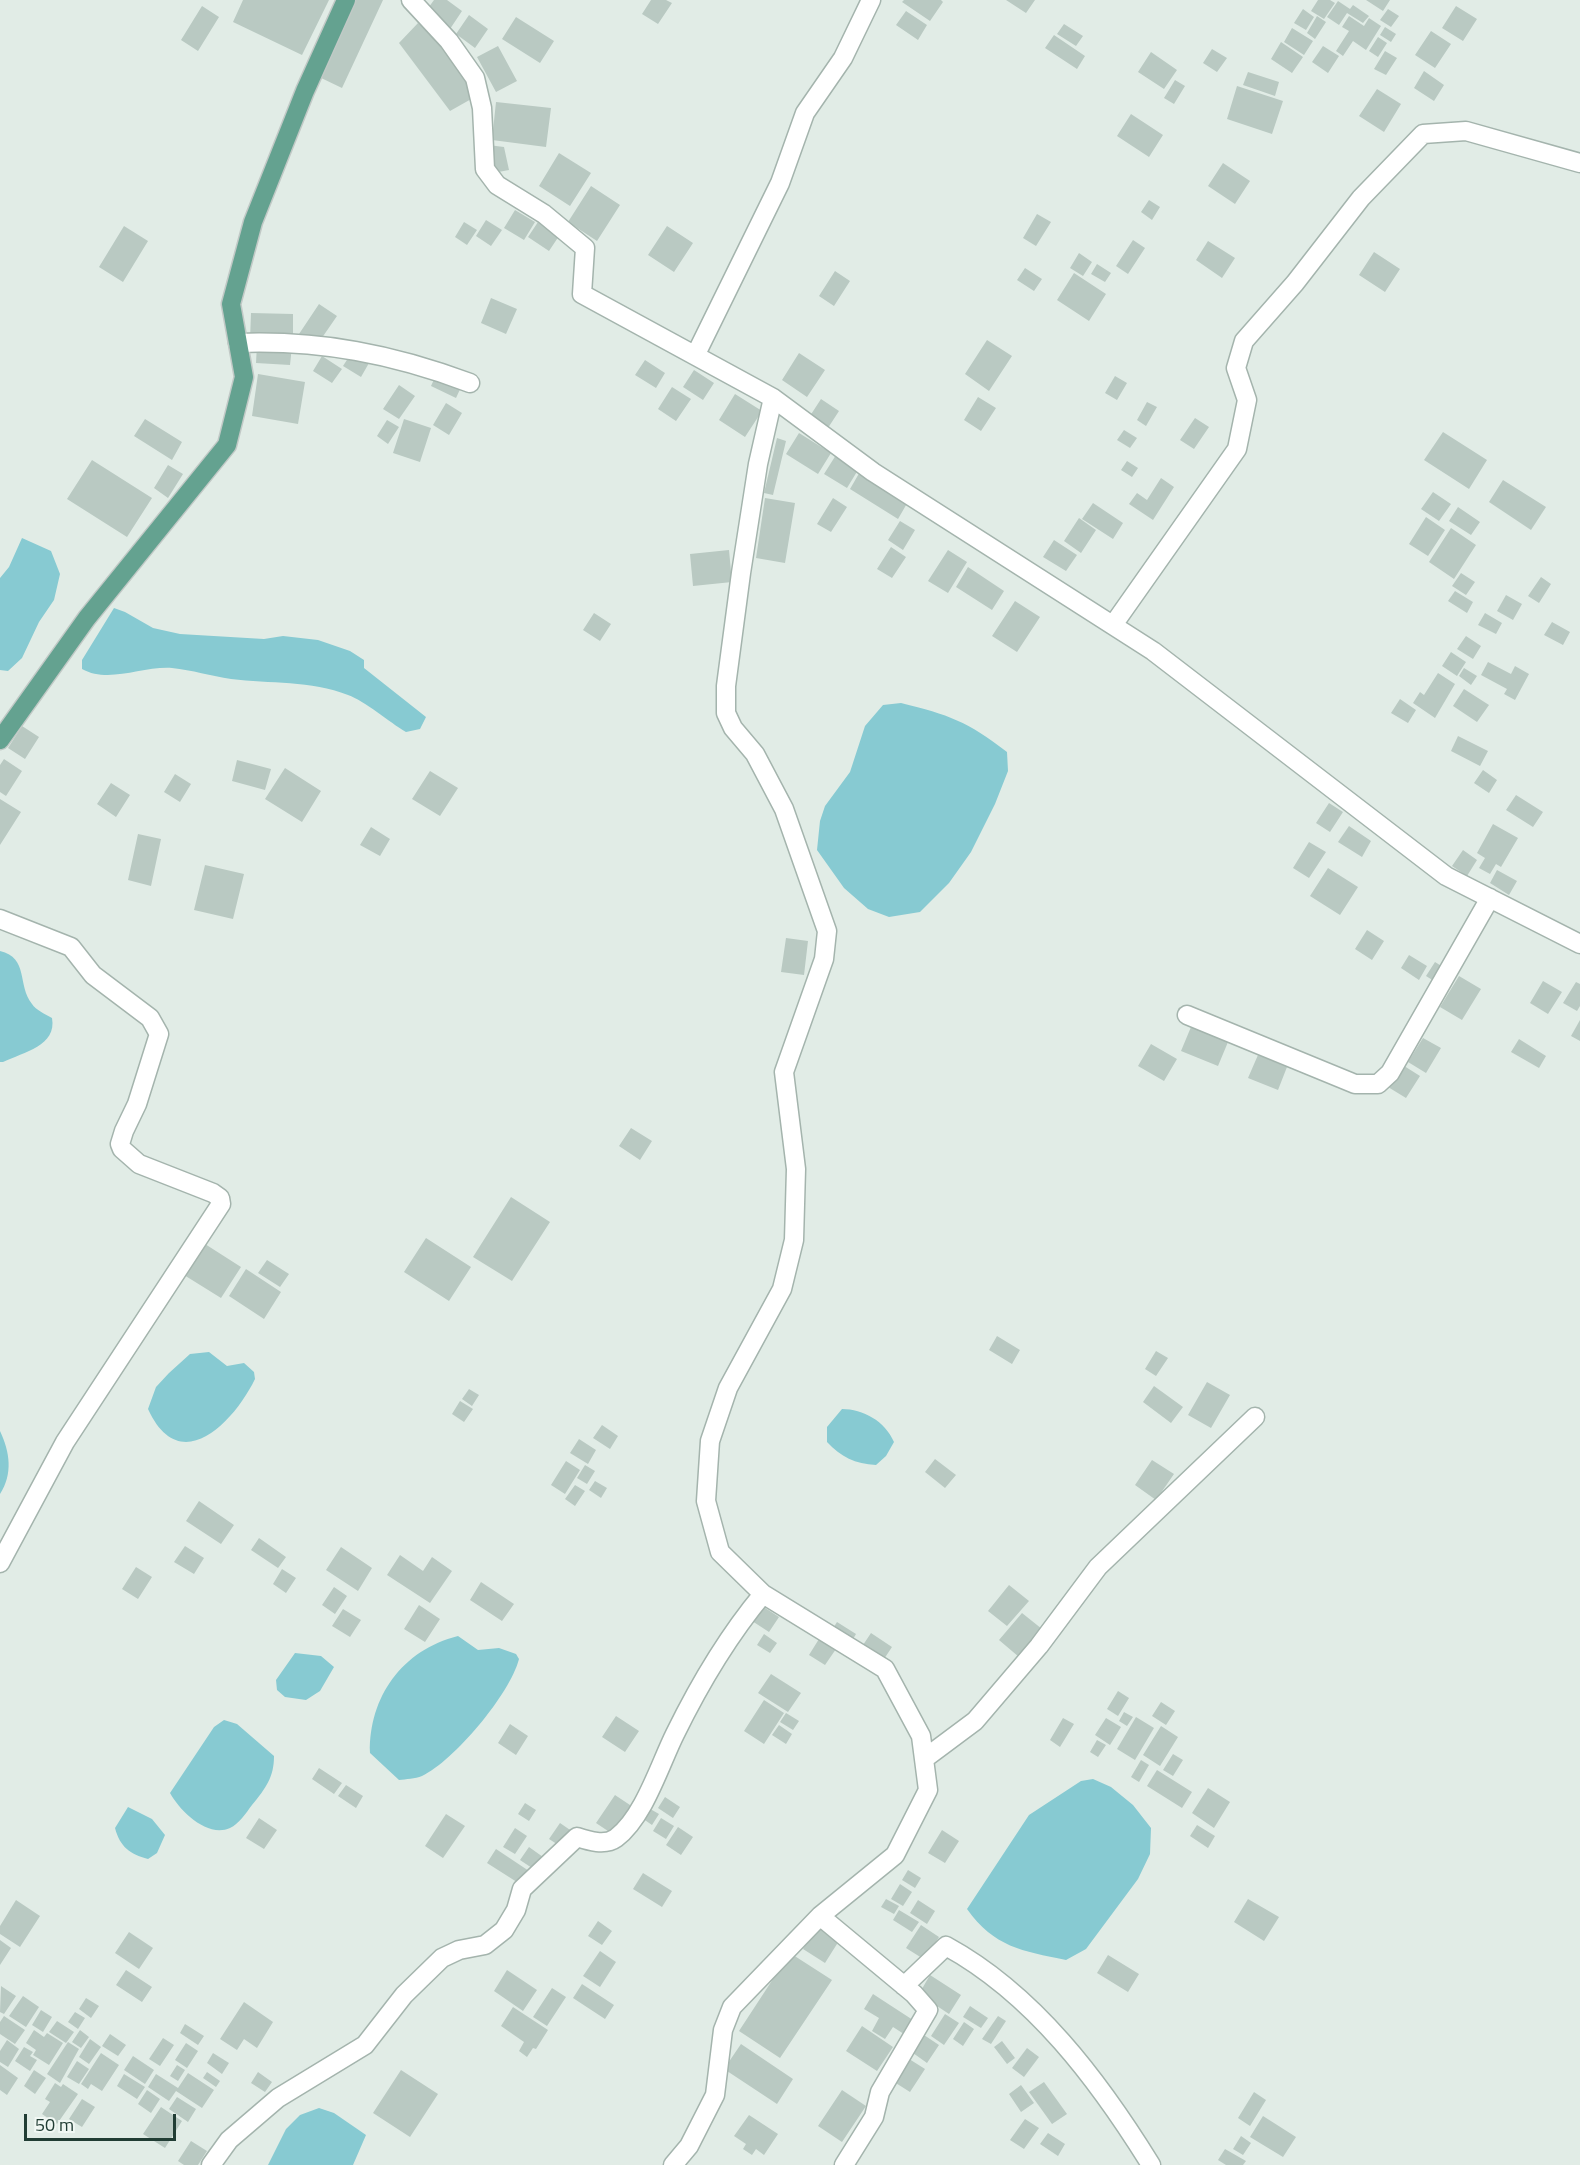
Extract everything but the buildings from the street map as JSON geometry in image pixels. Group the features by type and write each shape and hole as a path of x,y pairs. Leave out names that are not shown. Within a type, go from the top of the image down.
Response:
{"main road":[{"path":"0,740 87,618 227,445 244,378 231,304 253,222 305,91 346,0"}],"street":[{"path":"411,0 449,41 475,78 482,108 485,169 497,185 544,214 585,248 582,294 774,398 873,472 1153,651 1446,876 1580,944"},
{"path":"696,354 780,183 805,113 843,58 871,0"},
{"path":"1113,625 1237,449 1246,400 1236,368 1244,341 1295,283 1361,198 1423,134 1466,131 1580,163"},
{"path":"238,343 267,342 380,354 470,383"},
{"path":"673,2165 689,2146 715,2095 723,2030 732,2007 820,1916 895,1855 928,1790 921,1736 885,1669 763,1594 720,1552 706,1501 710,1441 728,1388 782,1289 794,1240 796,1169 784,1072 824,959 827,931 784,809 754,754 733,728 726,712 741,573 758,464 774,398"},
{"path":"1187,1015 1355,1084 1378,1084 1390,1073 1490,898"},
{"path":"0,919 71,947 93,975 150,1018 159,1034 137,1104 120,1144 122,1149 139,1164 213,1193 220,1198 221,1204 65,1442 0,1563"},
{"path":"924,1759 975,1721 1039,1646 1098,1567 1256,1417"},
{"path":"211,2165 229,2140 278,2098 364,2045 404,1995 442,1958 459,1950 485,1945 504,1930 516,1910 522,1889 576,1837 609,1842 618,1837 655,1782 674,1736 701,1685 763,1594"},
{"path":"820,1916 904,1986 928,2010 880,2092 874,2117 844,2165"},
{"path":"904,1986 946,1946 973,1961 1016,1996 1070,2052 1122,2120 1151,2165"}],"water":[{"path":"22,538 51,551 60,574 54,600 39,622 22,658 8,671 0,670 0,578 9,567"},
{"path":"114,608 153,628 180,634 264,639 283,636 318,640 350,651 364,660 364,668 426,717 420,729 406,732 355,698 320,687 246,681 172,668 114,675 92,673 82,669 82,660"},
{"path":"901,703 932,711 969,726 1007,752 1008,771 995,804 971,852 949,883 920,912 889,917 868,909 844,888 817,850 820,821 825,806 850,772 865,726 883,705"},
{"path":"0,951 9,955 19,966 32,1004 52,1018 52,1028 44,1042 3,1062 0,1062"},
{"path":"209,1352 227,1366 244,1363 254,1372 255,1379 246,1396 220,1426 206,1436 190,1442 175,1440 161,1430 148,1409 156,1387 190,1354"},
{"path":"842,1409 858,1411 873,1418 890,1435 894,1442 886,1456 876,1465 849,1459 827,1442 827,1427"},
{"path":"0,1431 9,1463 7,1479 0,1494"},
{"path":"458,1636 478,1650 499,1648 516,1654 519,1659 514,1673 505,1690 479,1725 449,1756 422,1776 399,1780 370,1753 375,1713 383,1695 405,1664 420,1652"},
{"path":"295,1653 321,1656 334,1667 320,1691 306,1700 285,1697 277,1690 276,1680"},
{"path":"224,1720 237,1724 274,1756 274,1763 268,1782 245,1815 230,1828 221,1830 212,1829 195,1821 187,1815 170,1793 214,1727"},
{"path":"1093,1779 1111,1787 1133,1805 1151,1828 1150,1854 1138,1879 1086,1949 1066,1960 1036,1954 1010,1945 988,1932 967,1909 1029,1815 1081,1781"},
{"path":"128,1807 152,1819 165,1835 157,1853 148,1859 127,1849 117,1835 115,1828"},
{"path":"319,2108 334,2113 366,2135 353,2165 268,2165 286,2129 300,2115"}]}
